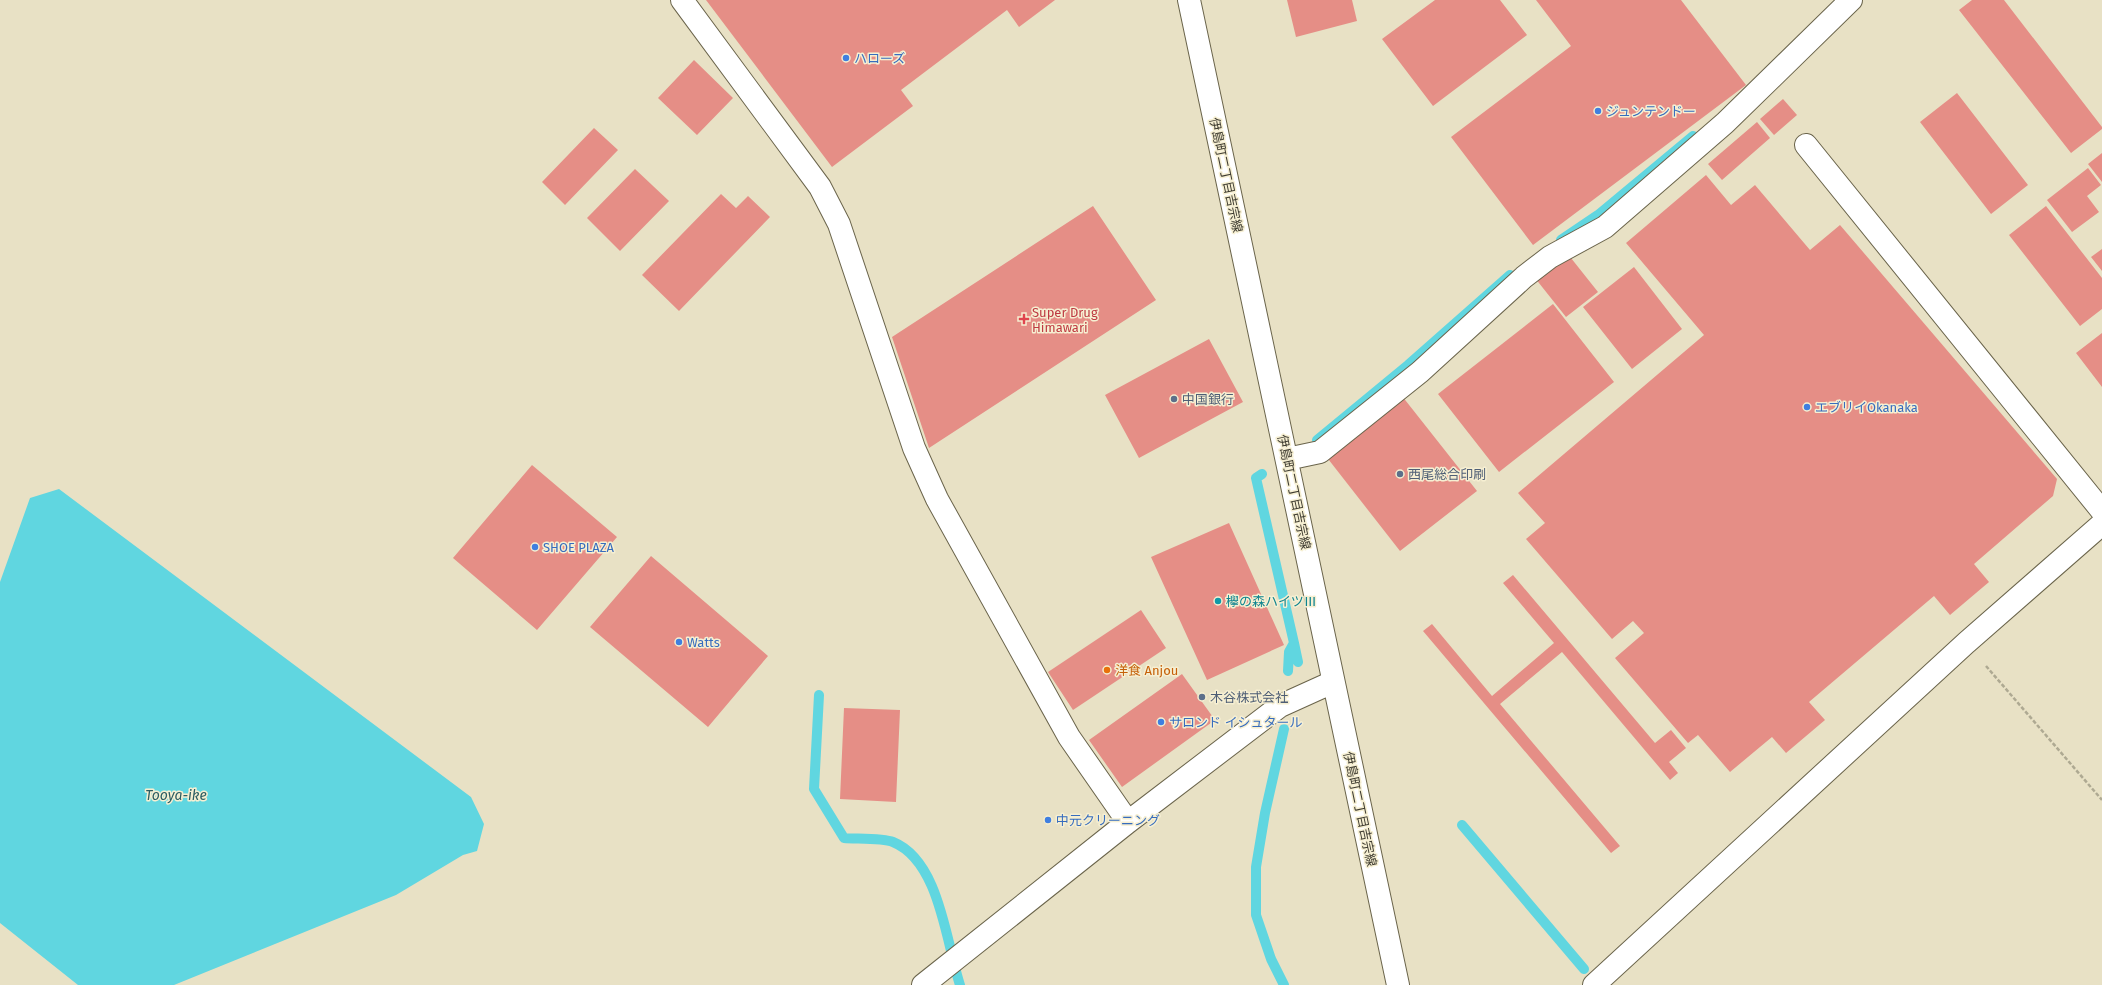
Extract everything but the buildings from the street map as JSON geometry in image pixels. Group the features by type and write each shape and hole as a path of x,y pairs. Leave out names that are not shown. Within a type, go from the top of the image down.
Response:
{"street":[{"path":"682,0 820,187 839,224 914,448 937,498 1069,737 1128,822"},
{"name":"伊島町二丁目吉宗線","path":"1188,0 1398,985"},
{"path":"1287,459 1320,452 1420,372 1550,257 1605,227 1725,123 1851,0"},
{"path":"1806,145 2102,511"},
{"path":"1594,985 1966,643 2102,524"},
{"path":"923,985 1128,822 1280,706 1333,682"}],"path":[{"path":"1966,643 2102,800"}],"water":[{"name":"Tooya-ike","path":"59,489 471,797 484,824 477,851 463,855 396,895 174,985 78,985 0,923 0,582 30,498"}],"waterway":[{"path":"1561,240 1598,215 1693,136"},
{"path":"1317,440 1408,365 1510,275"},
{"path":"1262,474 1256,478 1294,643 1289,652 1288,671"},
{"path":"1294,643 1298,662"},
{"path":"819,695 814,789 844,838 876,839 893,842 909,852 921,866 939,905 960,985"},
{"path":"1284,729 1265,813 1256,867 1256,915 1271,959 1284,985"},
{"path":"1462,825 1584,969"}],"place":[{"name":"ハローズ","path":"846,58"},
{"name":"ジュンテンドー","path":"1598,111"},
{"name":"Super Drug Himawari","path":"1024,319"},
{"name":"中国銀行","path":"1174,399"},
{"name":"エブリイOkanaka","path":"1807,407"},
{"name":"西尾総合印刷","path":"1400,474"},
{"name":"SHOE PLAZA","path":"535,547"},
{"name":"欅の森ハイツⅢ","path":"1218,601"},
{"name":"Watts","path":"679,642"},
{"name":"洋食 Anjou","path":"1107,670"},
{"name":"木谷株式会社","path":"1202,697"},
{"name":"サロンド イシュタール","path":"1161,722"},
{"name":"中元クリーニング","path":"1048,820"}]}
